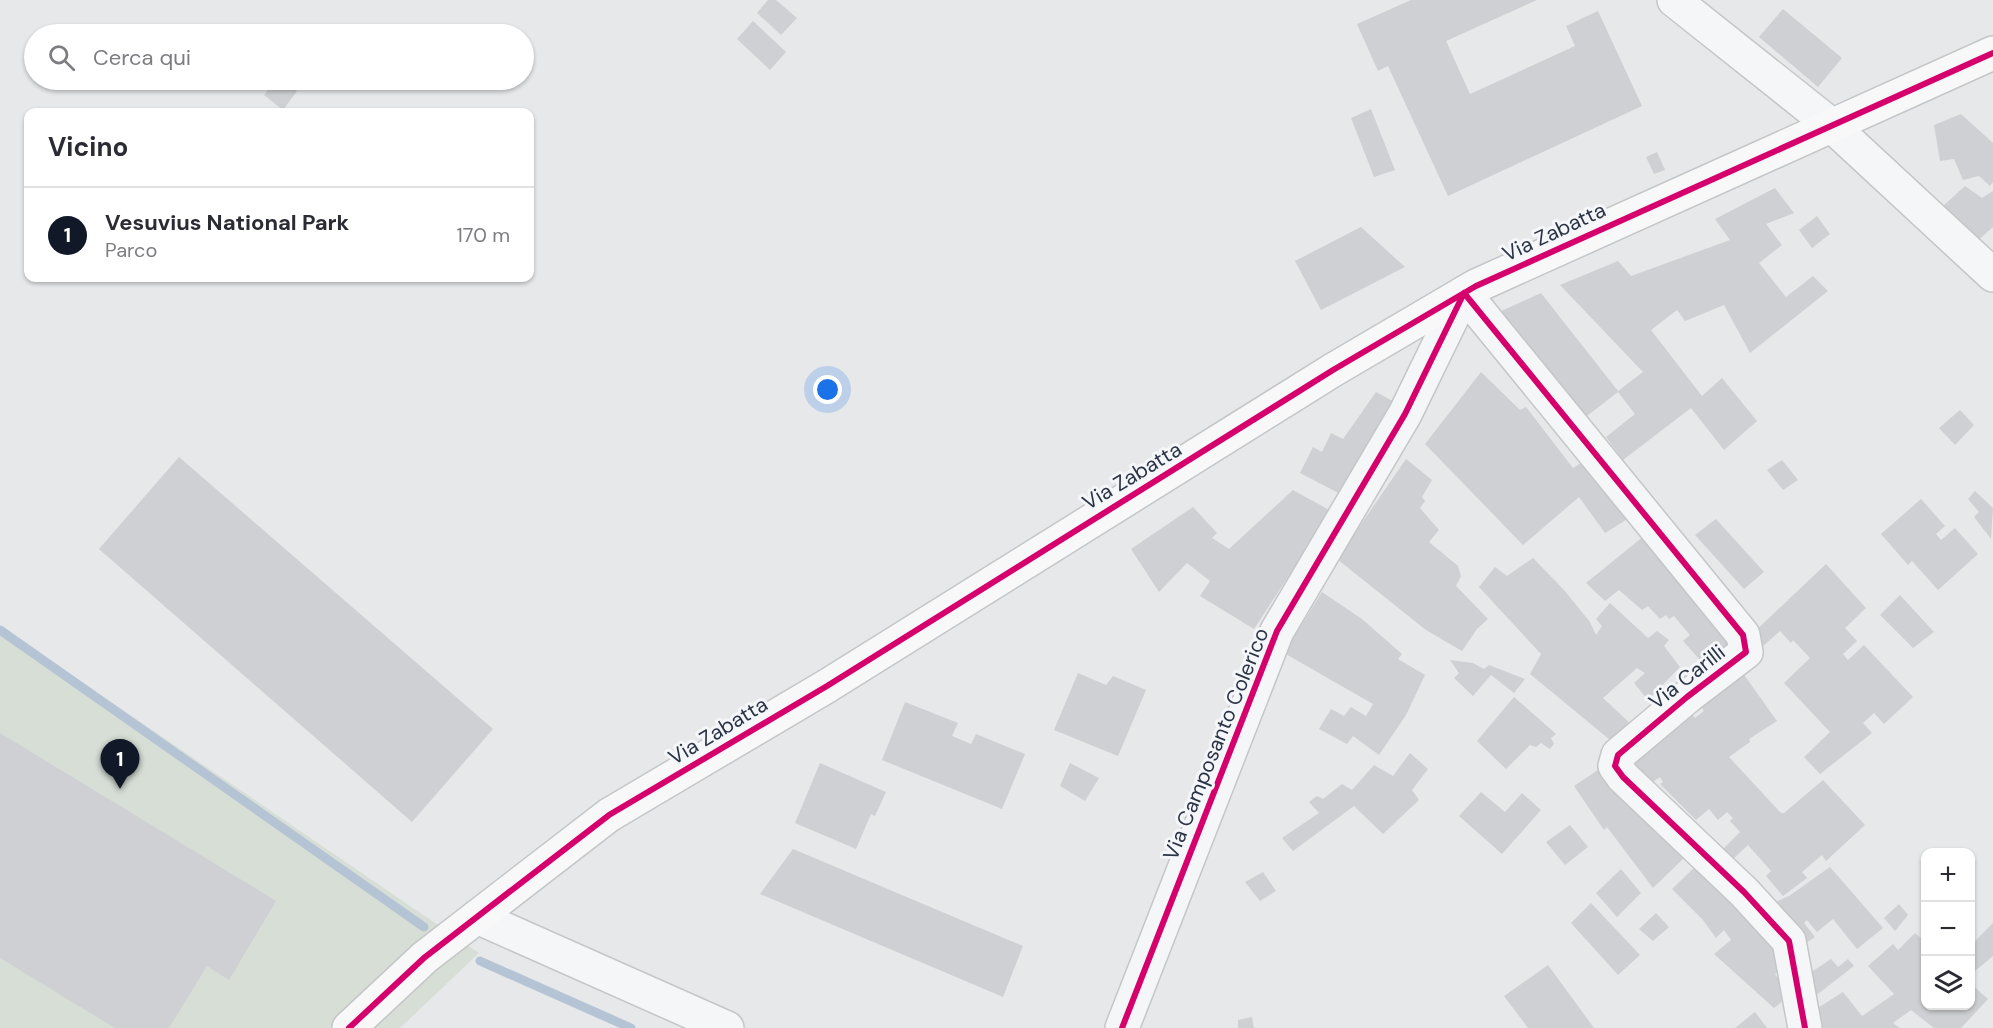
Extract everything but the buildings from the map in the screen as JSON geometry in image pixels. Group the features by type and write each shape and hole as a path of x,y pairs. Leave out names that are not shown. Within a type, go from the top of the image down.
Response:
{"street":[{"path":"1674,0 1830,124 1993,275"},
{"name":"Via Zabatta","path":"349,1028 425,957 609,815 827,686 1333,370 1464,293 1830,124 1993,53"},
{"name":"Via Camposanto Colerico","path":"1122,1028 1277,631 1405,414 1464,293"},
{"name":"Via Carilli","path":"1464,293 1743,635 1746,652 1687,697 1618,755 1616,766 1623,777 1744,892 1790,941 1805,1028"},
{"path":"477,917 727,1028"}],"shaded area":[{"path":"0,626 479,953 400,1028 0,1028"}],"waterway":[{"path":"0,630 424,927"},
{"path":"480,961 631,1028"}],"cycle path":[{"path":"349,1028 425,957 609,815 827,686 1333,370 1476,286 1993,53"},
{"path":"1122,1028 1277,631 1405,414 1464,293 1743,635 1746,652 1687,697 1618,755 1615,766 1623,777 1744,892 1789,941 1805,1028"}],"place":[{"name":"Vesuvius National Park","path":"120,789"}]}
